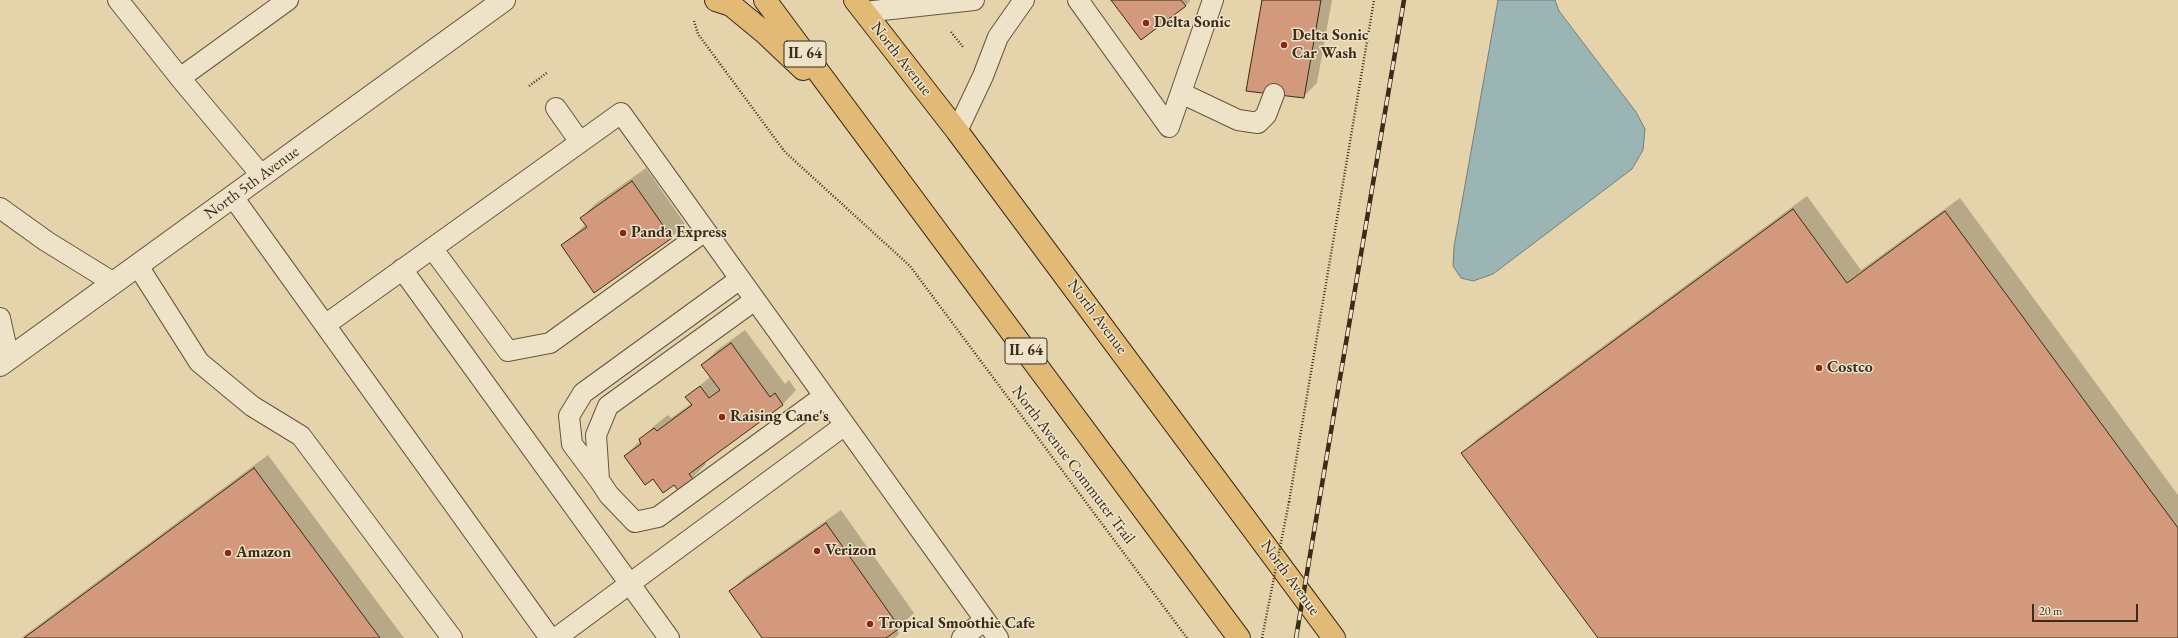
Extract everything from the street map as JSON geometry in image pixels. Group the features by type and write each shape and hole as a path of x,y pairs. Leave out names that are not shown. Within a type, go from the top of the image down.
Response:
{"main road":[{"path":"716,0 731,5 765,32 845,109"},
{"name":"IL 64","path":"765,0 1239,638"},
{"name":"North Avenue","path":"860,4 957,131 1334,638"}],"street":[{"name":"North 5th Avenue","path":"5,362 504,0"}],"lane":[{"path":"118,0 180,78 262,176"},
{"path":"180,78 288,0"},
{"path":"860,4 974,0"},
{"path":"957,131 983,76 998,37 1024,0"},
{"path":"1078,0 1169,127 1213,0"},
{"path":"1181,92 1238,120 1258,123 1266,115 1274,94"},
{"path":"556,108 580,142"},
{"path":"325,325 621,113 998,638"},
{"path":"233,197 550,638"},
{"path":"0,208 46,241 114,283"},
{"path":"432,248 508,351 550,343 706,231"},
{"path":"138,266 199,362 252,406 301,436 452,638"},
{"path":"402,270 669,638"},
{"path":"740,279 583,393 569,416 572,444 610,495 635,522 658,517 824,396"},
{"path":"599,480 596,436 608,406 755,300"},
{"path":"0,318 5,362"},
{"path":"556,638 845,426"},
{"path":"962,638 985,620"}],"path":[{"path":"1262,638 1289,502 1374,0"},
{"name":"North Avenue Commuter Trail","path":"692,16 698,34 785,152 910,266 1187,638"},
{"path":"947,26 965,50"},
{"path":"529,86 548,72"}],"water":[{"path":"1498,0 1555,0 1559,11 1636,112 1645,129 1643,150 1632,169 1493,274 1473,281 1461,278 1453,266 1454,247"}],"building":[{"name":"Delta Sonic","path":"1111,0 1181,0 1186,6 1141,40"},
{"name":"Delta Sonic Car Wash","path":"1262,0 1321,0 1304,98 1246,91"},
{"name":"Panda Express","path":"632,181 672,238 594,293 561,245 587,227 580,218"},
{"name":"Costco","path":"1793,209 1847,283 1945,211 2178,528 2178,638 1598,638 1461,453"},
{"name":"Raising Cane's","path":"731,343 770,397 775,393 783,405 689,474 693,479 678,490 674,485 663,493 653,479 645,485 624,456 641,444 639,439 654,428 657,431 692,405 685,397 700,386 709,398 720,390 701,365"},
{"name":"Amazon","path":"254,468 380,638 24,638"},
{"path":"826,523 900,628 886,638 762,638 729,591"}],"railway":[{"path":"1296,638 1404,0"}],"place":[{"name":"Delta Sonic","path":"1146,23"},
{"name":"Delta Sonic Car Wash","path":"1284,45"},
{"name":"Panda Express","path":"623,233"},
{"name":"Costco","path":"1819,368"},
{"name":"Raising Cane's","path":"722,417"},
{"name":"Verizon","path":"817,551"},
{"name":"Amazon","path":"228,553"},
{"name":"Tropical Smoothie Cafe","path":"870,624"}]}
